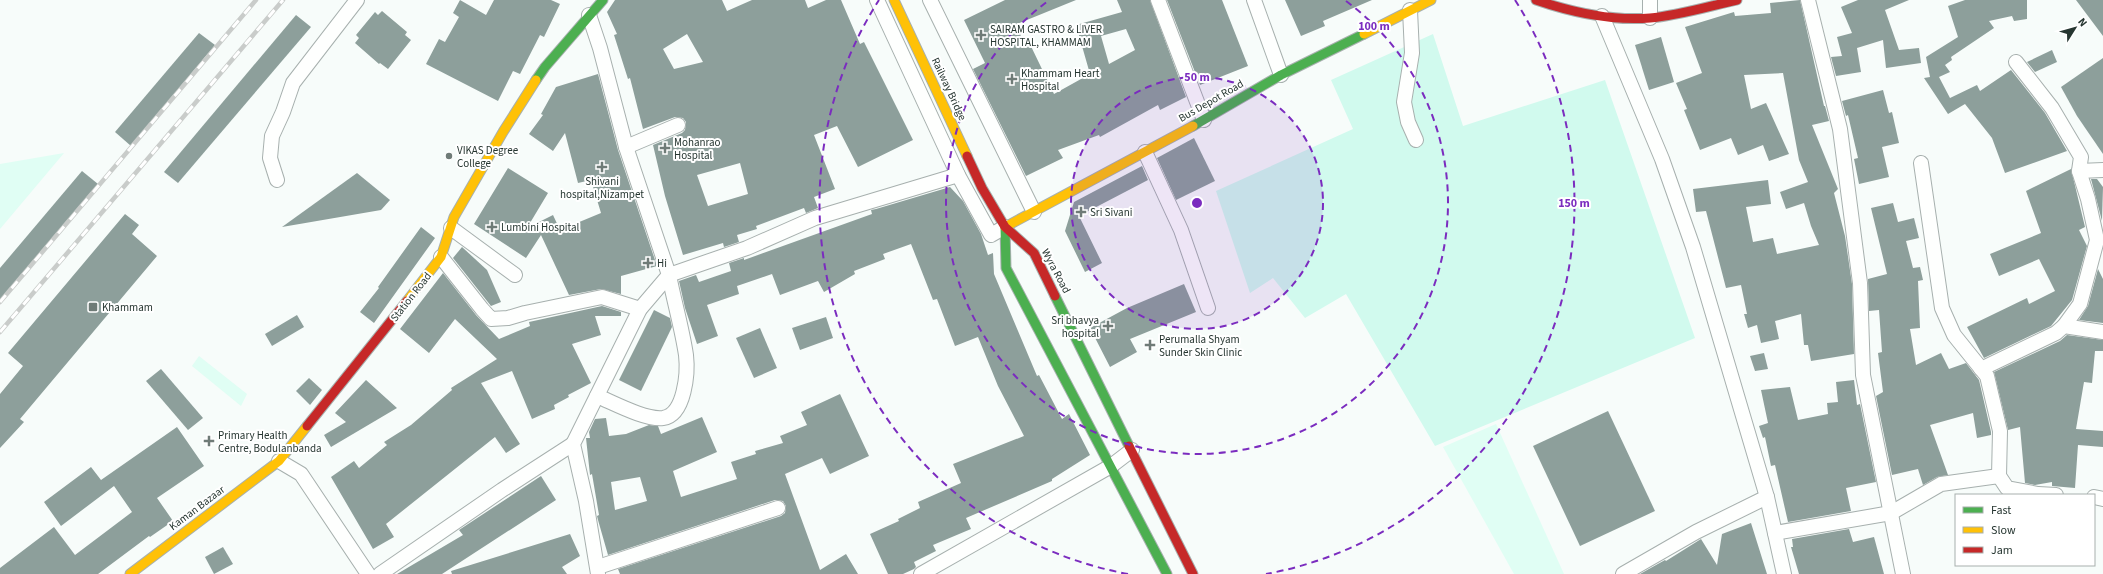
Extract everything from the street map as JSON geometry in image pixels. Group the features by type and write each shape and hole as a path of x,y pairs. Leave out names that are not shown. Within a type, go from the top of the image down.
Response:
{"street":[{"path":"277,180 270,158 272,136 283,112 293,83 357,0"},
{"name":"Station Road","path":"279,461 374,344 441,257 454,217 515,113 545,67 603,0"},
{"path":"877,0 958,175 991,235 1005,227 1006,268 1167,574"},
{"name":"Railway Bridge","path":"894,0 982,188 1005,227"},
{"path":"930,0 1034,212"},
{"path":"1158,0 1204,120"},
{"path":"1254,0 1281,75"},
{"name":"Bus Depot Road","path":"1005,227 1204,120 1281,75 1431,0"},
{"path":"1536,0 1560,8 1602,16 1650,18 1737,0"},
{"path":"1650,0 1650,18"},
{"path":"1808,0 1840,129 1860,283 1863,375 1903,574"},
{"path":"1410,10 1412,53 1404,102 1408,122 1416,140"},
{"path":"589,15 600,48 626,147 669,274 686,356 685,388 677,410 664,418 650,417 597,396"},
{"path":"1602,16 1662,159 1693,247 1767,497 1784,574"},
{"path":"1982,369 2056,333 2064,326 2080,304 2097,240 2088,199 2079,171 2081,157 2052,108 2016,62"},
{"path":"626,147 678,125"},
{"path":"1145,152 1181,230 1208,308"},
{"path":"1921,163 1942,308 1954,335 1987,376 2000,431 1999,476 2007,488 2049,494"},
{"path":"2079,171 2103,170"},
{"path":"380,574 515,481 573,444 640,308 669,274 747,248 815,218 958,175"},
{"name":"Wyra Road","path":"1005,227 1034,253 1193,574"},
{"path":"451,228 515,275"},
{"path":"441,257 482,309 491,318 508,318 602,297 640,308"},
{"path":"2064,326 2103,332"},
{"path":"573,444 598,571 778,508"},
{"path":"921,574 939,570 1111,466 1132,450"},
{"path":"279,461 301,474 368,574"},
{"name":"Kaman Bazaar","path":"130,574 279,461"},
{"path":"1775,533 1891,513 1941,484 1999,476"},
{"path":"1623,574 1696,532 1767,497"}],"shaded area":[{"path":"1433,34 1463,126 1605,80 1695,338 1435,446 1346,294 1305,318 1273,278 1250,293 1216,191 1353,129 1331,80"},
{"path":"64,153 0,229 0,164"},
{"path":"199,356 247,394 241,406 192,366"},
{"path":"1496,424 1564,574 1514,574 1443,447"}],"building":[{"path":"460,0 486,15 494,0 551,0 560,4 544,37 540,35 520,74 513,71 498,101 426,64 439,39 445,42 459,17 453,13"},
{"path":"615,0 722,0 727,11 752,0 805,0 808,8 826,0 841,0 860,44 864,42 913,140 858,167 837,126 814,135 835,189 814,197 818,208 806,213 804,208 756,226 757,229 737,235 739,242 724,247 723,243 683,255 665,196 653,145 682,133 685,130 686,122 683,118 675,117 643,129 630,78 628,79 614,35 617,34 607,12","holes":["687,34 703,62 674,69 663,49","740,163 748,194 708,206 697,175"]},
{"path":"1005,0 1076,0 1017,24 1022,40 1027,38 1054,94 1090,74 1076,25 1122,12 1117,0 1150,0 1186,97 1160,110 1158,105 1100,137 1099,135 1058,150 1063,158 1026,176 973,69 985,63 964,20","holes":["1126,29 1135,50 1109,64 1101,36"]},
{"path":"1167,0 1222,0 1248,66 1200,85"},
{"path":"1285,0 1372,0 1323,21 1325,26 1301,36"},
{"path":"1800,0 1824,106 1829,121 1812,125 1838,189 1834,193 1845,236 1852,284 1854,354 1811,361 1808,345 1804,345 1801,314 1775,321 1779,339 1761,343 1757,325 1748,328 1744,314 1747,314 1741,285 1726,288 1706,211 1696,212 1693,189 1768,180 1771,204 1746,207 1753,242 1773,238 1777,254 1819,245 1804,203 1786,209 1780,192 1808,182 1799,160 1783,73 1744,75 1751,109 1766,103 1789,154 1769,161 1763,145 1738,155 1731,138 1700,150 1684,110 1687,109 1676,83 1702,73 1685,27 1734,12 1735,16 1771,13 1770,3"},
{"path":"1858,0 1909,0 1885,10 1899,50 1919,48 1921,63 1886,68 1883,40 1857,48 1861,72 1836,76 1831,57 1842,56 1837,37 1852,33 1841,7"},
{"path":"1965,0 2027,0 2027,19 2014,21 2012,16 1989,21 1994,28 1951,57 1952,60 1945,65 1950,72 1939,77 1950,98 1977,85 1980,91 2011,70 2045,113 2067,151 2005,173 1992,138 1965,104 1948,114 1924,78 1930,77 1926,57 1958,37 1948,6"},
{"path":"2076,0 2103,0 2103,36"},
{"path":"382,11 407,32 405,35 411,40 388,69 380,63 379,64 355,43 359,38 356,35 375,12 378,15"},
{"path":"296,15 311,27 178,183 164,172"},
{"path":"199,33 215,45 131,146 115,132"},
{"path":"1661,37 1674,82 1649,90 1635,45"},
{"path":"2052,50 2057,62 2035,72 2027,62"},
{"path":"2103,58 2103,154 2077,116 2061,87"},
{"path":"598,74 618,150 657,266 621,276 621,294 601,289 569,295 541,235 526,258 474,224 508,168 548,193 527,228 553,215 560,230 601,213 591,180 578,183 565,133 553,151 529,134 543,115 541,114 556,87"},
{"path":"1883,90 1889,113 1892,112 1899,143 1882,147 1889,177 1859,184 1854,159 1858,158 1848,115 1846,116 1842,101"},
{"path":"1194,138 1215,181 1176,200 1157,158"},
{"path":"1142,166 1148,180 1079,216 1102,263 1085,272 1065,231 1074,202"},
{"path":"2071,169 2085,227 2079,230 2087,246 2072,300 2051,326 1984,358 1967,327 2027,298 2029,304 2055,291 2039,259 1999,276 1990,254 2041,233 2026,191"},
{"path":"82,171 98,184 0,301 0,268"},
{"path":"357,173 390,200 381,210 282,227"},
{"path":"2091,179 2097,179 2103,187 2102,221"},
{"path":"950,187 963,201 981,234 988,255 993,253 994,274 1037,376 1039,375 1062,419 1069,414 1090,455 1052,479 1052,481 966,518 971,529 933,545 936,551 914,562 916,567 914,569 903,574 888,574 870,534 899,521 898,519 920,508 918,502 961,483 953,464 1024,436 998,386 978,337 955,346 937,299 933,300 911,244 883,254 885,259 854,271 855,274 824,292 818,281 780,295 772,274 737,286 739,294 707,305 718,336 697,344 685,308 679,281 696,275 699,282 731,271 729,263 744,258 744,260 872,214 871,210"},
{"path":"1893,203 1898,222 1914,218 1919,238 1906,241 1913,268 1920,267 1923,280 1918,281 1920,328 1910,329 1916,365 1941,353 1949,369 1966,363 1979,380 1991,432 1991,435 1977,438 1973,413 1930,425 1948,475 1937,477 1923,485 1918,469 1892,475 1876,396 1883,392 1878,353 1882,352 1879,310 1869,311 1868,279 1887,274 1871,208"},
{"path":"125,214 139,225 132,234 157,256 20,419 24,422 0,448 0,394 23,366 8,353"},
{"path":"421,227 435,238 374,323 360,312 379,288 378,287"},
{"path":"462,247 487,270 501,302 491,306 453,258"},
{"path":"2098,269 2103,279 2103,323 2079,320 2088,306"},
{"path":"443,273 476,315 499,339 530,326 529,322 602,306 621,312 621,316 595,316 601,335 572,344 591,383 568,395 569,397 554,405 555,409 532,419 512,371 481,383 520,444 506,453 495,437 386,524 394,537 373,549 331,477 354,461 359,468 387,445 384,442 411,425 452,390 451,388 497,359 455,319 429,353 400,329"},
{"path":"1184,284 1196,312 1130,339 1137,352 1110,367 1090,328 1127,308"},
{"path":"654,310 670,318 672,327 641,391 619,380"},
{"path":"297,315 304,327 272,346 265,334"},
{"path":"826,317 833,338 800,350 792,328"},
{"path":"760,328 777,368 754,378 736,338"},
{"path":"2067,335 2103,340 2103,351 2095,351 2092,383 2084,382 2076,429 2103,431 2103,447 2078,445 2075,488 2052,486 2052,482 2035,485 2025,483 2020,427 2008,430 1994,372 2060,341"},
{"path":"1764,353 1768,369 1755,371 1750,356"},
{"path":"161,369 203,418 188,430 146,381"},
{"path":"309,378 322,390 310,405 296,391"},
{"path":"366,380 397,408 331,447 324,435 346,422 335,413"},
{"path":"1854,380 1857,405 1860,404 1876,482 1846,488 1851,511 1788,522 1775,465 1771,466 1765,437 1763,438 1759,426 1768,423 1761,390 1790,387 1798,420 1828,414 1827,403 1838,402 1836,382"},
{"path":"840,394 869,456 830,474 822,458 785,474 820,570 846,554 858,574 620,574 618,569 781,516 785,513 786,506 783,501 775,500 608,555 597,516 599,515 592,474 590,475 586,438 590,438 589,432 595,419 606,418 609,436 626,434 649,425 658,426 661,434 702,417 717,452 673,471 681,497 737,479 731,462 756,454 755,451 783,443 780,436 807,425 801,412","holes":["640,477 647,501 615,510 611,482"]},
{"path":"1608,411 1655,511 1580,546 1533,446"},
{"path":"177,427 204,466 157,498 173,521 150,537 149,536 98,574 0,574 0,568 54,527 75,555 132,512 114,486 61,526 44,502 91,467 101,480"},
{"path":"541,476 556,500 442,574 397,574 463,535 459,530"},
{"path":"1751,523 1767,574 1640,574 1665,560 1666,561 1701,539 1717,565 1722,534"},
{"path":"1849,529 1853,542 1874,537 1884,574 1799,574 1791,547 1793,547 1792,539"},
{"path":"570,534 580,556 562,567 567,574 452,574 451,571"},
{"path":"223,547 233,564 214,574 205,557"}],"railway":[{"path":"0,302 256,0"},
{"path":"0,332 283,0"}],"traffic: fast":[{"path":"536,80 545,67 603,0"},
{"path":"1193,126 1281,75 1364,34"},
{"path":"1005,227 1006,268 1167,574"},
{"path":"1055,296 1129,446"}],"traffic: slow":[{"path":"894,0 967,156"},
{"path":"1364,34 1431,0"},
{"path":"407,301 441,257 454,217 503,132 536,80"},
{"path":"1005,227 1193,126"},
{"path":"130,574 279,461 307,426"}],"traffic: jam":[{"path":"1536,0 1592,15 1636,19 1671,15 1737,0"},
{"path":"967,156 982,188 1005,227 1034,253 1055,296"},
{"path":"307,426 407,301"},
{"path":"1129,446 1193,574"}],"place":[{"name":"SAIRAM GASTRO & LIVER HOSPITAL, KHAMMAM","path":"981,35"},
{"name":"Khammam Heart Hospital","path":"1012,79"},
{"name":"Mohanrao Hospital","path":"665,148"},
{"name":"VIKAS Degree College","path":"449,156"},
{"name":"Shivani hospital,Nizampet","path":"602,167"},
{"name":"Sri Sivani","path":"1081,212"},
{"name":"Lumbini Hospital","path":"492,227"},
{"name":"Hi","path":"648,263"},
{"name":"Khammam","path":"93,307"},
{"name":"Sri bhavya hospital","path":"1108,326"},
{"name":"Perumalla Shyam Sunder Skin Clinic","path":"1150,345"},
{"name":"Primary Health Centre, Bodulanbanda","path":"209,441"}]}
